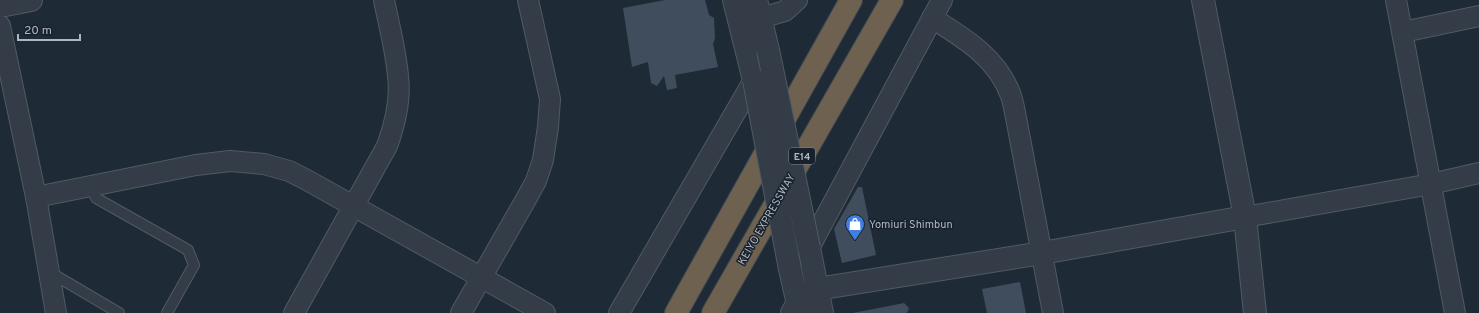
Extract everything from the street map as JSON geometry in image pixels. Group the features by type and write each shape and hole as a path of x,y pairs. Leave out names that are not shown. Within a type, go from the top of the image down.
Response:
{"highway":[{"path":"676,313 851,0"},
{"name":"KEIYO EXPRESSWAY","path":"713,313 892,0"}],"street":[{"path":"0,6 31,0"},
{"path":"294,313 387,146 393,128 397,109 398,77 384,0"},
{"path":"461,313 526,201 536,181 543,160 548,127 550,99 528,0"},
{"path":"734,0 754,80 797,310"},
{"path":"797,0 785,11 758,9 768,50 822,313"},
{"path":"809,248 942,0"},
{"path":"1203,0 1245,217 1255,313"},
{"path":"1396,0 1454,313"},
{"path":"1403,32 1479,16"},
{"path":"932,18 976,47 996,68 1010,95 1017,123 1053,313"},
{"path":"0,26 36,197 56,313"},
{"path":"619,313 754,80"},
{"path":"36,197 196,165 230,161 264,164 289,172 354,206 480,278 545,313"},
{"path":"797,310 817,289 1042,253 1431,184 1479,173"}],"lane":[{"path":"91,186 96,198 188,250 194,265 167,313"},
{"path":"50,277 58,277 119,313"}],"building":[{"path":"665,0 705,0 709,15 714,18 715,38 713,44 718,67 675,75 677,88 667,90 664,76 657,86 651,83 648,62 632,67 623,8"},
{"path":"858,187 862,187 876,255 842,263 834,229"},
{"path":"1020,282 1026,313 987,313 982,289"},
{"path":"904,303 909,308 907,313 853,313"}],"place":[{"name":"Yomiuri Shimbun","path":"855,241"}]}
